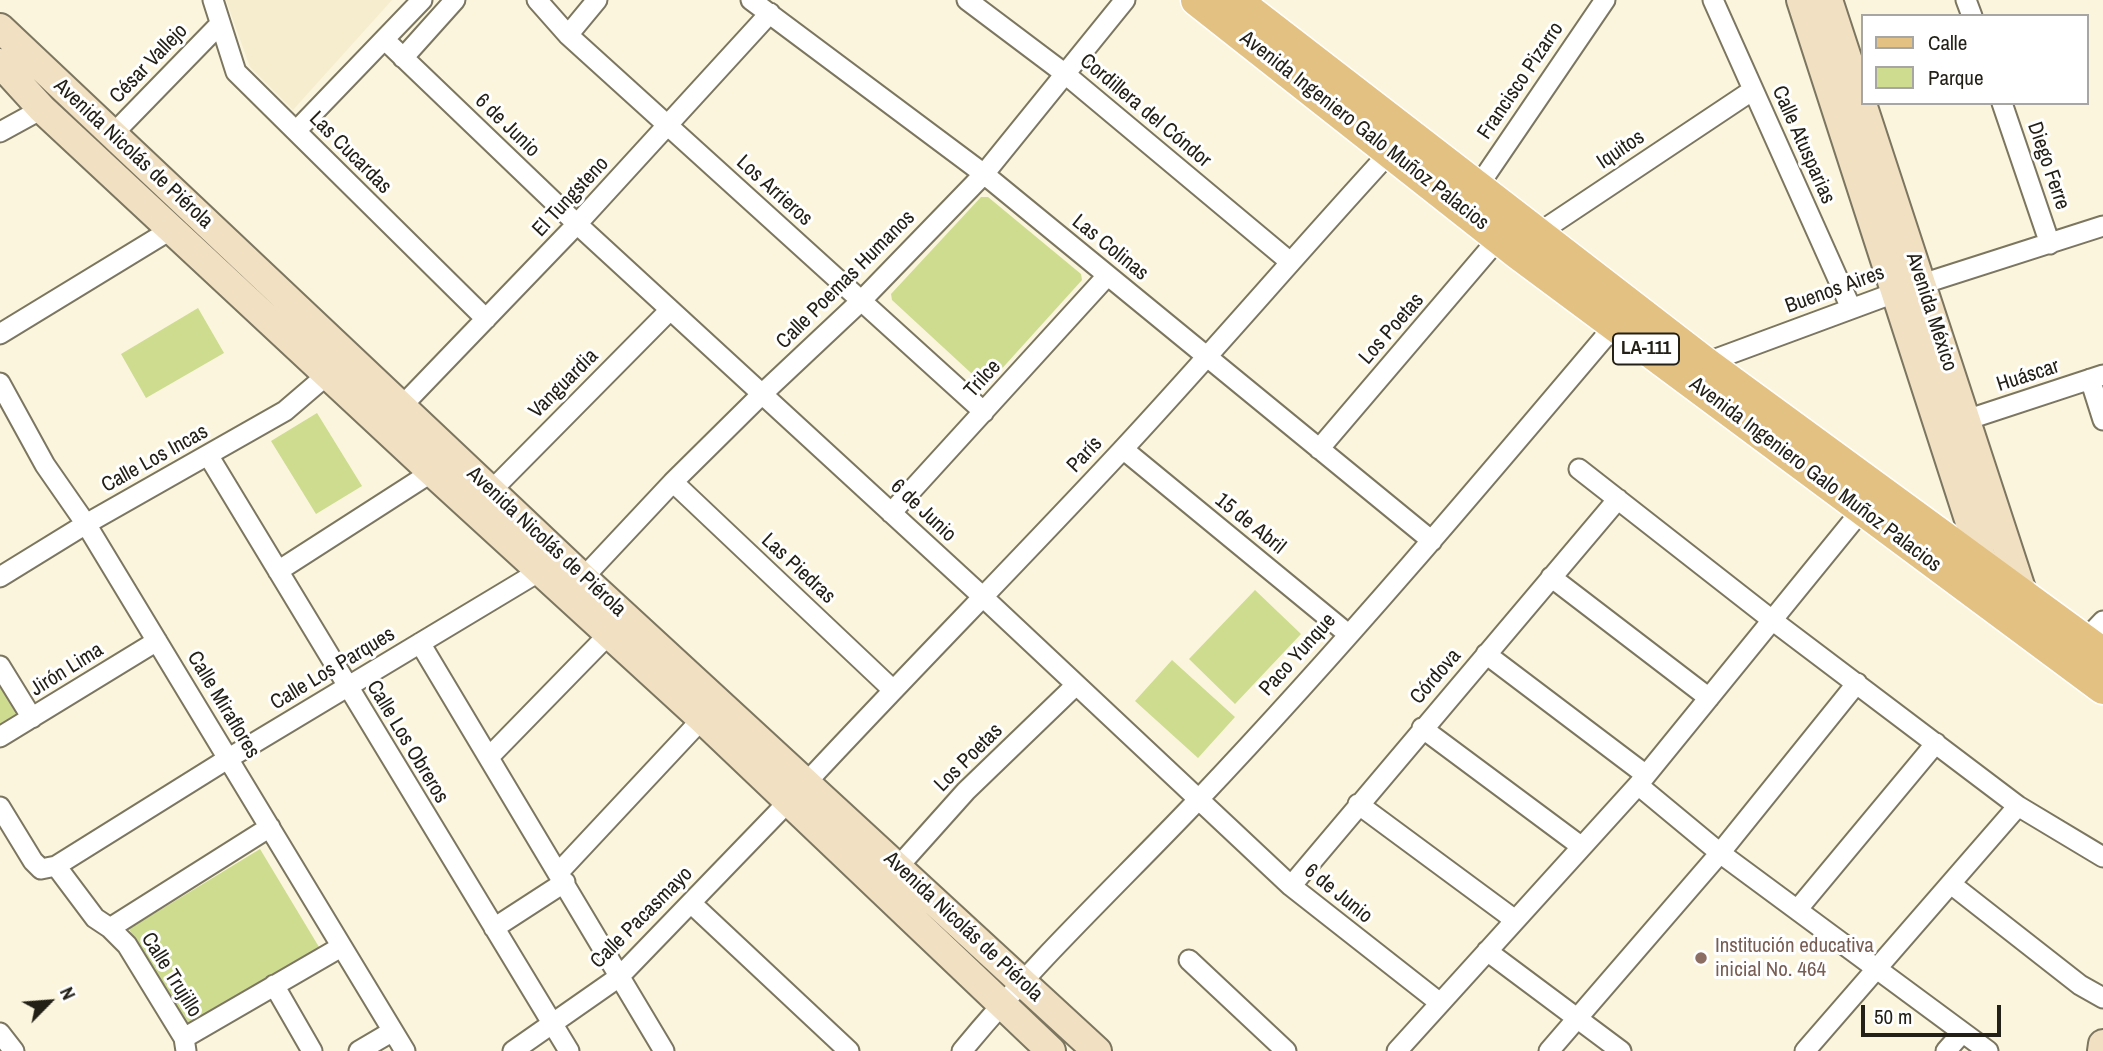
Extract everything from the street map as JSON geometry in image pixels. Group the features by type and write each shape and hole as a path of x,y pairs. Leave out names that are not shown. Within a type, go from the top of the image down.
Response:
{"main road":[{"name":"Avenida Ingeniero Galo Muñoz Palacios","path":"1197,0 1390,152 1518,242 1705,363 2020,611 2103,688"},
{"name":"Avenida Ingeniero Galo Muñoz Palacios","path":"1235,0 1477,188 1518,242 1615,325 1861,511 1982,583"},
{"name":"Avenida Ingeniero Galo Muñoz Palacios","path":"2020,611 2096,639"}],"street":[{"name":"Las Cucardas","path":"213,0 236,72 486,319"},
{"path":"296,131 422,0"},
{"path":"403,58 455,0"},
{"name":"Los Arrieros","path":"537,0 568,35 984,412"},
{"path":"568,35 597,0"},
{"name":"Las Colinas","path":"751,0 984,174 1432,541"},
{"name":"Cordillera del Cóndor","path":"967,0 1064,73 1289,261"},
{"name":"Calle Poemas Humanos","path":"583,578 673,482 861,301 984,174 1125,0"},
{"name":"Francisco Pizarro","path":"1477,188 1605,0"},
{"name":"Calle Atusparias","path":"1713,0 1851,308"},
{"name":"Avenida México","path":"1801,0 1909,288 1966,419 2020,611"},
{"name":"Avenida México","path":"1828,0 1909,288 1982,583"},
{"name":"El Tungsteno","path":"401,407 577,225 769,13"},
{"name":"César Vallejo","path":"112,135 220,24"},
{"name":"Avenida Nicolás de Piérola","path":"0,28 583,578 797,792 1012,992 1097,1051"},
{"name":"6 de Junio","path":"385,40 577,225 983,597 1290,886 1440,1003"},
{"name":"Avenida Nicolás de Piérola","path":"0,63 41,109 608,635 702,719 898,867 1012,992 1051,1051"},
{"name":"Iquitos","path":"1518,242 1753,90"},
{"name":"Diego Ferre","path":"2003,105 2050,244"},
{"path":"0,132 41,109"},
{"name":"París","path":"797,792 1123,449 1207,358 1289,261 1390,152"},
{"name":"Buenos Aires","path":"1705,363 1909,288 2103,226"},
{"path":"0,334 172,229"},
{"name":"Los Poetas","path":"1320,449 1518,242"},
{"name":"Trilce","path":"891,513 1107,275"},
{"name":"Vanguardia","path":"491,491 670,310"},
{"name":"Paco Yunque","path":"962,1051 1012,992 1198,800 1432,541 1615,325"},
{"name":"Calle Los Incas","path":"0,578 86,524 285,411 327,375"},
{"path":"2096,377 2103,420"},
{"name":"Huáscar","path":"1966,419 2096,377"},
{"name":"Calle Miraflores","path":"0,383 7,416 86,524 405,1051"},
{"name":"15 de Abril","path":"1123,449 1348,634"},
{"name":"Calle Los Obreros","path":"208,455 569,1051"},
{"path":"1579,469 1772,620 2018,806 2103,857"},
{"path":"278,571 432,472"},
{"name":"Las Piedras","path":"673,482 893,690"},
{"name":"Córdova","path":"1290,886 1618,499"},
{"path":"1397,1051 1642,780 1861,511"},
{"name":"Calle Los Parques","path":"48,868 540,571"},
{"path":"1551,578 1709,698"},
{"path":"489,757 608,635"},
{"name":"Jirón Lima","path":"0,737 157,641"},
{"path":"420,643 664,1051"},
{"path":"1486,654 1642,780 1720,853 1988,1051"},
{"path":"0,666 32,718"},
{"path":"1549,1051 1720,853 1857,683"},
{"name":"Los Poetas","path":"898,867 966,791 1076,685"},
{"path":"494,928 562,877 702,719"},
{"path":"1422,728 1582,846"},
{"path":"1797,910 1936,743"},
{"name":"Calle Pacasmayo","path":"513,1051 619,977 797,792"},
{"path":"1358,804 1515,920"},
{"path":"1805,1051 2018,806"},
{"name":"Calle Trujillo","path":"0,807 33,861 48,868 95,918 127,945 185,1044"},
{"path":"110,928 270,827"},
{"path":"1951,884 2080,985 2103,998"},
{"path":"691,903 849,1051"},
{"path":"185,1044 275,985 341,947"},
{"path":"1487,951 1621,1051"},
{"path":"1189,960 1286,1051"},
{"path":"275,985 312,1051"},
{"path":"359,1051 393,1031"},
{"path":"0,1033 14,1051"},
{"path":"1946,1051 1962,1033"},
{"path":"2102,1051 2103,1044"}],"shaded area":[{"path":"226,0 392,0 293,110 250,67"}],"green space":[{"path":"981,197 988,197 1081,274 1082,280 988,384 983,384 892,300 891,294"},
{"path":"198,308 224,353 146,398 121,354"},
{"path":"317,413 362,486 316,514 271,441"},
{"path":"1255,590 1301,634 1235,704 1189,659"},
{"path":"1172,660 1235,717 1198,758 1135,701"},
{"path":"0,687 18,716 0,726"},
{"path":"260,849 319,947 188,1026 129,929"}],"place":[{"name":"Institución educativa inicial No. 464","path":"1701,958"}]}
